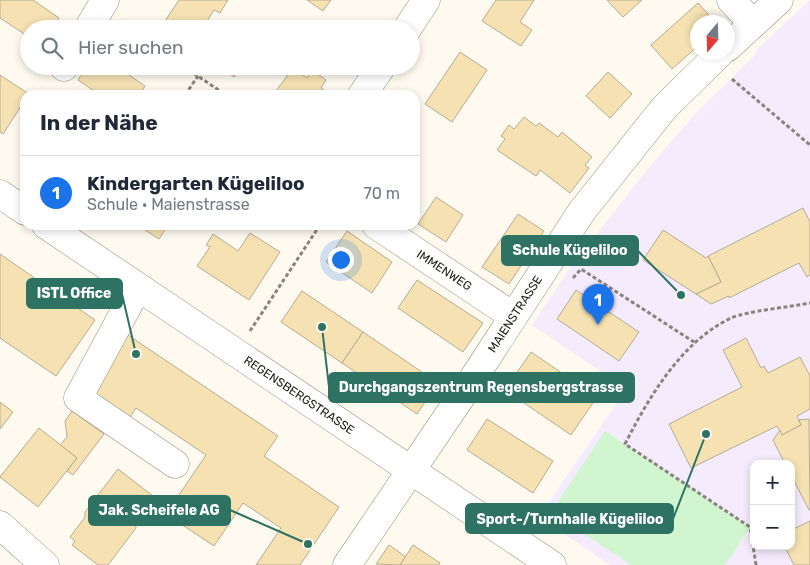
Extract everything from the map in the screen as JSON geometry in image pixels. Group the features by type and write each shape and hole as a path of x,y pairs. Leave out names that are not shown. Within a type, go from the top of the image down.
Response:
{"street":[{"path":"93,20 105,0"},
{"path":"413,20 426,0"},
{"path":"731,0 753,24"},
{"name":"MAIENSTRASSE","path":"735,44 753,24 779,0"},
{"name":"MAIENSTRASSE","path":"347,565 412,471 582,211 664,108 720,60"},
{"path":"365,90 376,75"},
{"path":"0,194 20,208"},
{"name":"REGENSBERGSTRASSE","path":"53,230 552,565"},
{"name":"IMMENWEG","path":"384,230 513,316"},
{"path":"138,287 78,398 175,464"},
{"path":"0,525 45,565"}],"path":[{"path":"727,60 810,144"},
{"path":"188,90 198,76 219,90"},
{"path":"250,331 317,230"},
{"path":"568,283 581,269 694,342"},
{"path":"756,565 750,527 625,444 645,406 694,342 732,318 810,303"}],"shaded area":[{"path":"810,0 810,565 610,565 539,517 626,389 532,325 572,265 655,160 697,112 756,54 758,48"}],"green space":[{"path":"605,431 750,527 725,565 631,565 551,512"}],"building":[{"path":"0,0 33,0 59,18 58,20 20,20 20,31 0,18"},
{"path":"179,0 228,0 220,13 214,10 208,20 166,20"},
{"path":"307,0 331,0 323,11"},
{"path":"496,0 534,0 520,22 532,30 521,46 482,21"},
{"path":"607,0 642,0 623,17"},
{"path":"698,3 709,15 690,15 690,53 672,69 651,45"},
{"path":"460,52 487,70 452,122 425,104"},
{"path":"608,72 632,94 610,118 586,96"},
{"path":"0,75 23,90 20,90 20,108 3,134 0,132"},
{"path":"81,75 129,75 145,86 142,90 93,90 78,80"},
{"path":"288,75 303,75 307,78 309,75 319,75 326,80 321,88 324,90 277,90"},
{"path":"524,117 536,126 539,123 558,137 562,132 592,157 585,165 589,168 570,193 540,170 536,176 497,150 505,139 501,136 509,125 514,129"},
{"path":"436,197 463,215 446,242 420,225 420,221"},
{"path":"803,208 810,222 810,275 807,277 799,263 729,298 729,296 711,304 696,294 721,282 708,256"},
{"path":"518,214 544,231 509,284 482,267"},
{"path":"145,230 165,230 159,239"},
{"path":"663,230 706,258 708,256 721,282 696,294 643,260"},
{"path":"347,231 392,262 372,293 326,262"},
{"path":"250,233 280,252 249,300 197,266 210,247 206,245 213,234 238,251"},
{"path":"0,254 95,320 56,376 0,338"},
{"path":"417,280 483,323 463,352 398,308"},
{"path":"576,290 639,332 619,361 557,319"},
{"path":"302,291 363,332 342,363 281,322"},
{"path":"363,332 438,383 417,414 342,363"},
{"path":"128,335 278,436 264,456 339,507 300,565 256,565 281,528 243,503 214,546 166,514 206,455 136,408 127,422 87,395"},
{"path":"746,338 761,368 764,366 768,373 800,357 810,376 810,409 797,416 801,425 782,435 777,426 691,468 669,424 742,387 723,350"},
{"path":"531,352 597,397 571,435 505,390"},
{"path":"0,402 13,412 0,429"},
{"path":"72,411 104,434 73,475 67,471 77,458 60,445 67,437 65,421"},
{"path":"487,419 553,461 533,493 467,450"},
{"path":"809,419 810,510 795,483 795,460 783,460 773,440 780,430 782,435 801,425 799,420"},
{"path":"39,428 77,458 38,507 0,477"},
{"path":"118,469 153,496 135,519 136,528 108,565 98,565 72,545 75,541 70,537 85,517 85,512"},
{"path":"810,521 810,565 794,565 786,550 795,550 795,528"},
{"path":"389,545 406,557 400,565 376,564"},
{"path":"413,545 440,563 439,565 400,565"}],"place":[{"name":"Schule Kügeliloo","path":"681,295"},
{"name":"Kindergarten Kügeliloo","path":"598,325"},
{"name":"Durchgangszentrum Regensbergstrasse","path":"322,327"},
{"name":"ISTL Office","path":"136,354"},
{"name":"Sport-/Turnhalle Kügeliloo","path":"706,434"},
{"name":"Jak. Scheifele AG","path":"308,544"}]}
